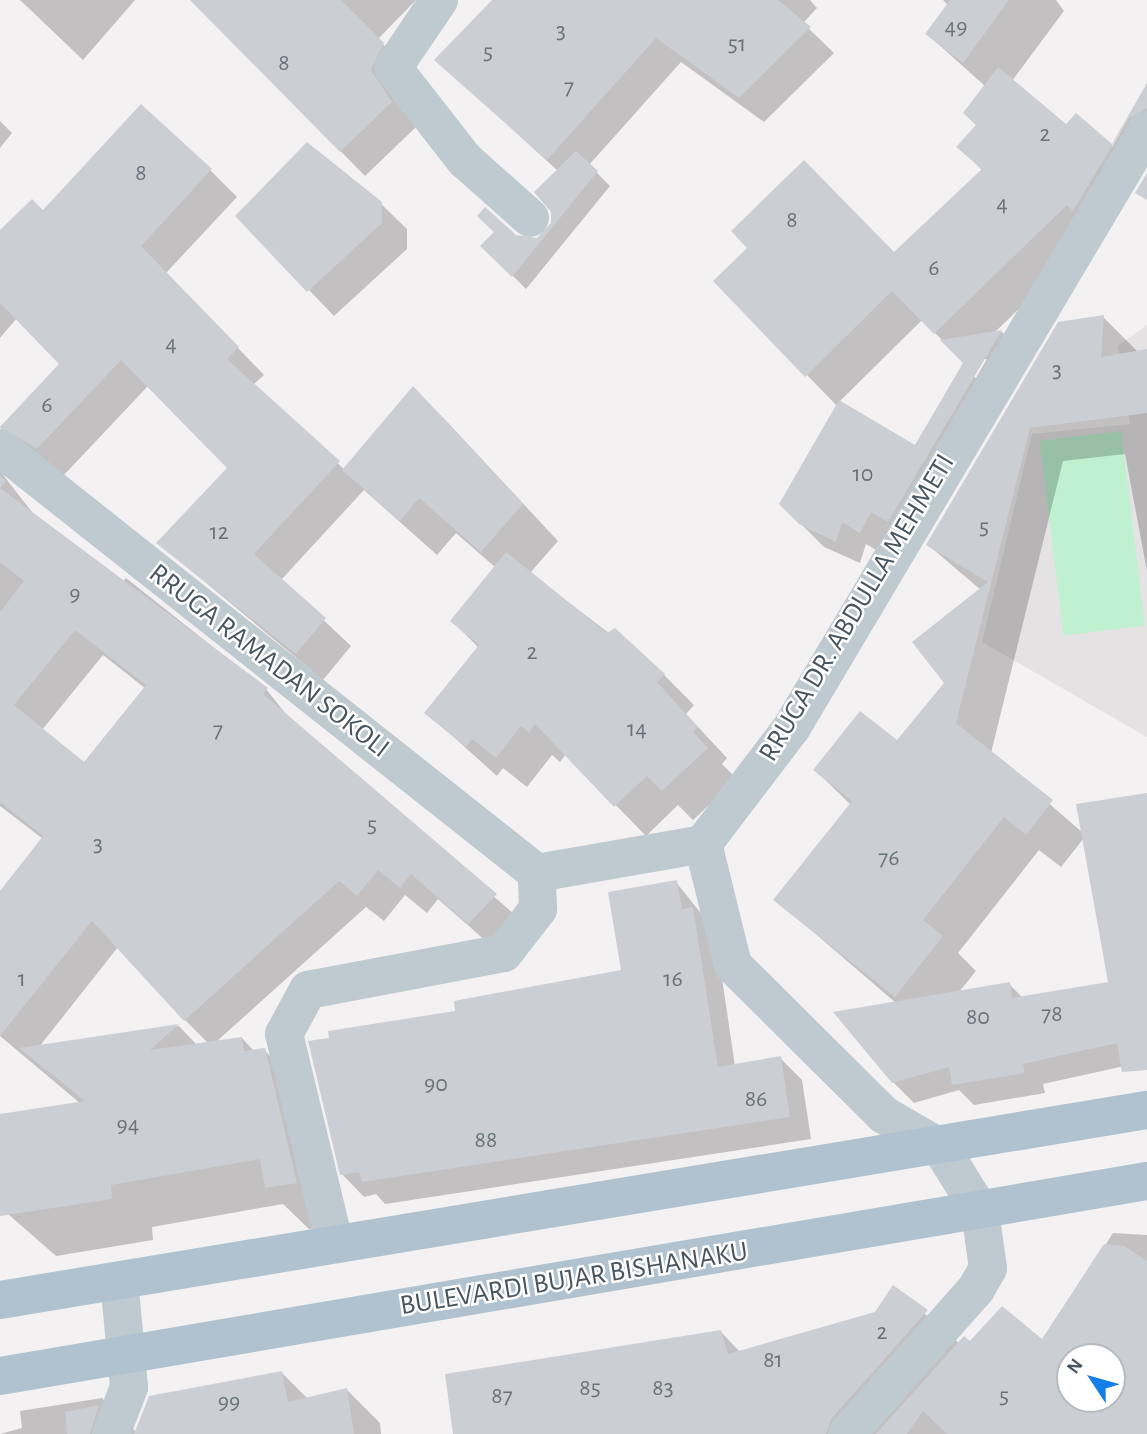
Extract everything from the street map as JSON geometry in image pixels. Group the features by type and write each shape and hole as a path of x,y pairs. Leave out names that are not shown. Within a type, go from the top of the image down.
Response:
{"main road":[{"path":"0,1300 334,1242 941,1147 1147,1110"},
{"name":"BULEVARDI BUJAR BISHANAKU","path":"0,1376 1147,1181"}],"street":[{"path":"439,0 393,68 465,160 530,218"},
{"name":"RRUGA DR. ABDULLA MEHMETI","path":"703,844 792,727 1147,130"},
{"name":"RRUGA RAMADAN SOKOLI","path":"0,448 537,873"},
{"path":"334,1242 284,1034 307,990 504,953 538,909 537,873 703,844 733,965 884,1115 941,1147 980,1211 988,1268 976,1289 847,1434"},
{"path":"111,1434 129,1387 119,1280"}],"shaded area":[{"path":"1147,325 1147,737 982,642 1032,434 1130,424 1118,346"}],"green space":[{"path":"1121,431 1145,626 1063,636 1040,441"}],"building":[{"path":"190,0 341,0 384,43 371,70 392,102 340,152"},
{"path":"492,0 778,0 811,27 739,98 656,38 547,160 434,60"},
{"path":"950,0 1009,0 963,63 925,34"},
{"path":"998,67 1066,124 1076,113 1112,144 1147,83 1147,108 1128,119 1073,211 1067,205 934,334 892,291 805,377 713,281 747,248 731,231 804,160 894,252 982,169 956,147 976,125 963,113"},
{"path":"141,104 212,169 141,246 239,347 227,359 340,461 254,554 326,618 296,654 156,543 227,468 121,360 37,449 0,427 59,364 0,303 0,230 32,199 43,210"},
{"path":"307,142 382,202 382,223 307,292 235,216"},
{"path":"576,151 598,171 512,277 480,246 494,232 477,216 485,207 516,235 537,238 551,223 551,212 534,192"},
{"path":"1147,173 1147,200 1135,193"},
{"path":"1104,315 1101,357 1147,349 1147,413 1030,428 956,723 1053,800 1026,835 1004,817 923,920 943,936 895,997 773,900 852,801 813,770 860,711 897,740 944,683 912,642 988,582 926,545 1058,322"},
{"path":"1002,330 888,522 871,512 860,533 842,522 836,542 799,524 779,504 839,400 915,445 963,363 940,340"},
{"path":"413,386 523,504 481,552 419,498 400,521 342,470"},
{"path":"0,476 6,481 0,488"},
{"path":"0,488 268,688 263,694 497,894 468,924 411,874 400,888 378,870 357,896 339,881 184,1021 92,921 0,1036 0,891 43,836 0,802 0,612 24,581 0,562","holes":["75,630 146,685 84,762 14,705"]},
{"path":"506,552 607,633 615,628 665,674 657,682 698,727 693,732 708,748 662,791 647,776 614,807 535,724 529,733 521,726 496,758 472,739 466,747 424,713 479,645 450,621"},
{"path":"1147,793 1147,1070 1122,1072 1117,1043 1023,1064 1025,1073 952,1085 949,1067 892,1083 833,1012 1010,982 1012,998 1108,982 1076,804"},
{"path":"677,880 682,909 693,907 718,1067 781,1056 790,1117 362,1182 359,1172 340,1175 308,1041 329,1038 328,1031 455,1011 454,1001 621,970 608,892"},
{"path":"179,1024 150,1050 242,1037 244,1051 265,1048 297,1183 265,1188 260,1159 111,1185 112,1199 0,1216 0,1114 85,1101 19,1048"},
{"path":"1104,1244 1124,1246 1147,1261 1147,1434 947,1434 923,1411 907,1434 876,1434 964,1336 970,1341 1002,1306 1042,1339"},
{"path":"893,1285 928,1310 831,1419 826,1434 453,1434 445,1374 721,1330 728,1354 875,1312"},
{"path":"282,1371 288,1402 347,1388 354,1434 134,1434 149,1396"},
{"path":"99,1405 90,1434 67,1434 65,1412"}]}
